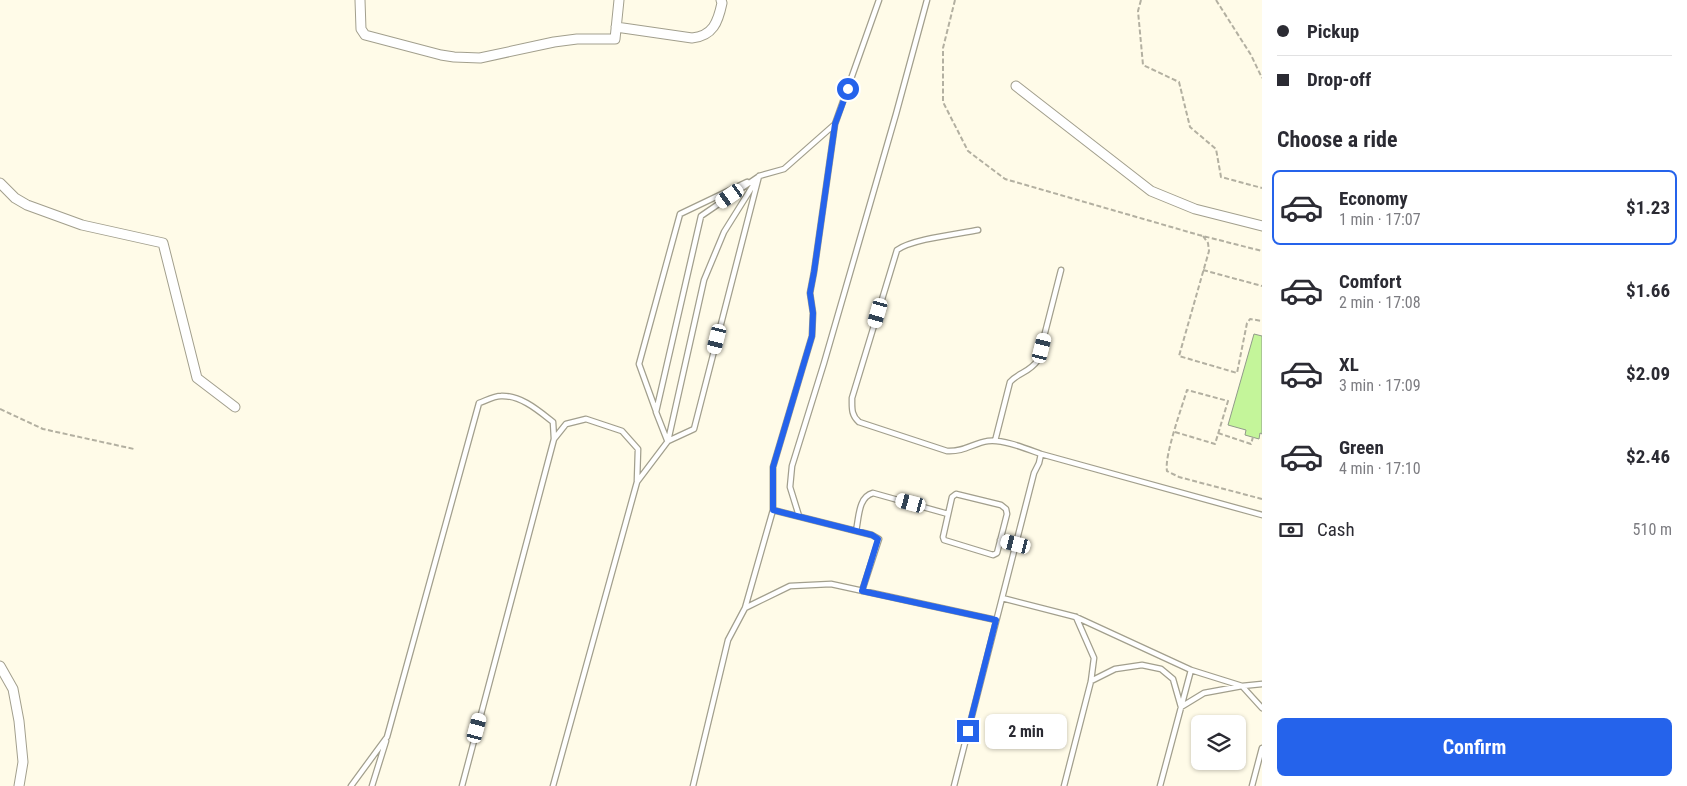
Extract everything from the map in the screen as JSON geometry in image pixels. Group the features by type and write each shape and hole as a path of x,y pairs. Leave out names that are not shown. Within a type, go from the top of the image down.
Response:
{"street":[{"path":"360,0 361,29 365,36 454,57 480,58 527,46 577,39 615,39 619,0"},
{"path":"616,27 692,38 700,37 717,24 721,0"},
{"path":"1016,86 1151,191 1195,209 1262,226"},
{"path":"0,183 9,193 26,206 82,224 164,243 197,378 235,407"},
{"path":"0,666 13,689 19,721 23,762 19,786"}],"lane":[{"path":"693,786 728,640 745,608 773,510 773,467 812,336 813,313 810,293 835,124 879,0"},
{"path":"799,516 790,487 792,466 824,363 927,0"},
{"path":"668,441 640,364 680,214 760,176 784,169 835,124"},
{"path":"656,412 701,216 760,176"},
{"path":"668,441 694,429 760,176"},
{"path":"637,482 668,441 704,280 724,232 760,176"},
{"path":"978,230 904,245 897,250 854,393 852,410 854,418 859,422 947,451 956,452 995,440 1262,515"},
{"path":"995,440 1010,382 1014,377 1030,370 1038,360 1061,270"},
{"path":"372,786 479,403 500,395 517,399 536,408 553,422 554,439 462,786"},
{"path":"554,439 566,424 586,419 622,431 638,449 637,482 554,786"},
{"path":"954,786 1034,472 1042,454"},
{"path":"856,531 863,500 867,495 873,493 948,514"},
{"path":"956,494 1002,505 1006,509 1007,514 997,553 993,555 944,540 948,514 952,497 956,494"},
{"path":"773,510 872,535 878,539 862,591"},
{"path":"1000,540 1016,544"},
{"path":"745,608 790,586 831,584 996,620"},
{"path":"1002,598 1076,617 1191,670 1242,686 1262,708"},
{"path":"1064,786 1092,681 1094,658 1076,617"},
{"path":"1092,681 1115,669 1142,665 1162,669 1173,679 1182,707"},
{"path":"1160,786 1191,670"},
{"path":"1182,707 1204,693 1262,684"},
{"path":"351,786 387,737"},
{"path":"1252,786 1262,748"}],"path":[{"path":"954,0 943,48 943,102 968,151 1004,179 1262,251"},
{"path":"1141,0 1138,11 1143,65 1179,82 1190,127 1216,148 1220,177 1262,188"},
{"path":"1216,0 1251,55 1262,78"},
{"path":"1203,236 1208,243 1209,251 1179,356 1237,373 1248,323 1250,319 1262,321"},
{"path":"1203,270 1262,286"},
{"path":"1175,432 1215,444 1228,401 1187,390 1175,432 1166,466 1167,471 1179,477 1262,499"},
{"path":"0,409 43,430 134,449"},
{"path":"1218,433 1251,444 1253,437"}],"building":[{"path":"1254,334 1262,336 1262,434 1260,433 1259,439 1245,435 1246,430 1228,425"}],"route":[{"path":"848,89 835,124 810,293 813,313 812,336 773,467 773,510 872,535 878,539 862,591 996,620 968,731"}]}
